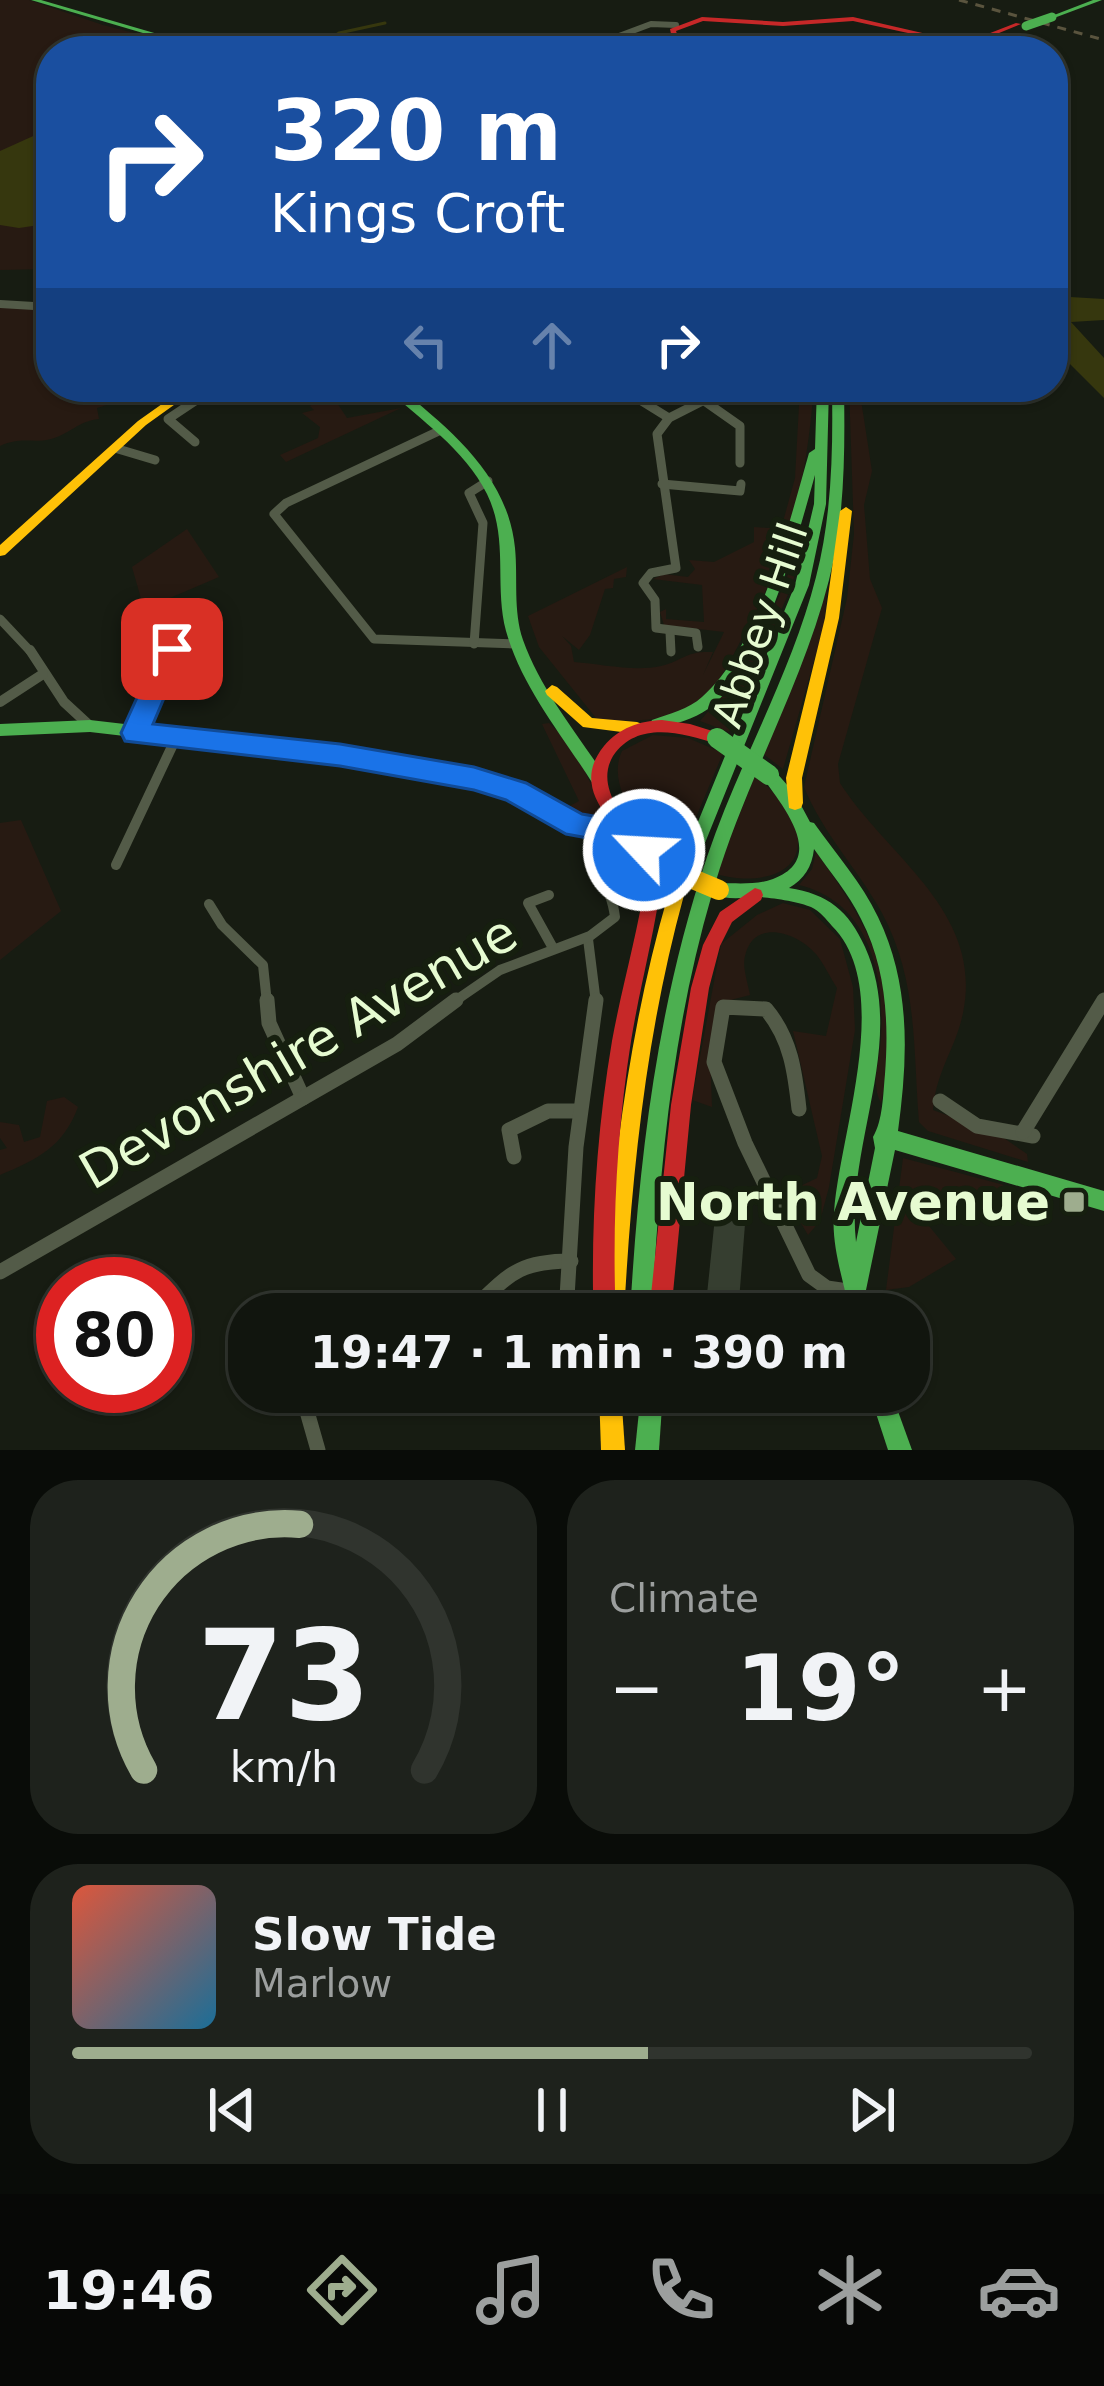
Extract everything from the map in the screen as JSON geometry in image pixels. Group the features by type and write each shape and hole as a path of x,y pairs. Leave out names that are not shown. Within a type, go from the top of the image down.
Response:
{"main road":[{"path":"34,0 153,36"},
{"path":"1048,16 1083,0"},
{"path":"993,36 1099,0"},
{"path":"673,36 676,25 702,19 879,21 916,36"},
{"path":"0,552 175,402"},
{"path":"408,402 488,481 505,514 507,605 517,644 533,684 629,833 669,869 719,890 822,901 850,927 860,947 871,1015 844,1234 858,1293"},
{"name":"Abbey Hill","path":"642,1293 647,1191 669,1031 695,919 822,580 835,520 826,402"},
{"name":"Abbey Hill","path":"611,1293 620,1186 649,1000 682,874 801,590 836,402"},
{"path":"528,666 578,718 609,728 657,724 687,714 712,698 753,632 795,537 831,430"},
{"path":"795,803 794,778 844,552 846,499 831,430"},
{"path":"657,724 717,738 769,775 795,803 872,921 892,972 898,1053 858,1289"},
{"path":"0,730 90,726 340,755 474,778 516,791 588,827 629,833"},
{"path":"599,781 601,763 613,745 637,728"},
{"path":"588,827 603,817 609,803"},
{"path":"662,1293 685,1083 710,946 726,916 799,869 808,850 807,827"},
{"path":"607,1293 600,1197 604,1114 652,892 654,877 644,850"},
{"path":"860,1112 883,1137 1104,1201"},
{"path":"853,1158 883,1137"},
{"path":"611,1413 613,1450"},
{"path":"641,1413 644,1450"},
{"path":"644,1450 649,1413"},
{"path":"887,1413 900,1450"}],"street":[{"path":"619,36 651,24 676,25"},
{"path":"0,304 36,306"},
{"path":"194,402 168,419 195,442"},
{"path":"643,402 669,418"},
{"path":"698,647 696,633 655,626 656,604 644,580 656,571 676,568 656,442 669,418 699,402"},
{"path":"706,402 740,426 737,454"},
{"path":"441,430 286,503 274,514 374,639 517,644"},
{"path":"118,449 155,460"},
{"path":"474,644 483,523 469,493 488,481"},
{"path":"662,484 740,490 741,484"},
{"path":"0,620 20,635 74,716 90,726"},
{"path":"135,733 172,649 158,626"},
{"path":"670,632 671,652"},
{"path":"0,702 43,674"},
{"path":"116,865 176,738"},
{"name":"Devonshire Avenue","path":"0,1272 402,1041 488,976 553,948 588,939 612,922 616,901 587,840 588,827"},
{"path":"549,895 528,903 553,948"},
{"path":"209,904 222,925 263,965 269,1024 303,1098"},
{"path":"568,1293 580,1112 596,1002 588,939"},
{"path":"940,1101 949,1112 977,1124 1004,1134 1028,1134 1104,1000"},
{"path":"799,1109 791,1043 779,1024 766,1010 724,1007 714,1062 745,1143 809,1275 827,1288 858,1289"},
{"path":"514,1157 506,1126 548,1111 580,1112"},
{"path":"490,1293 534,1261 571,1261"},
{"path":"309,1413 318,1450"}],"shaded area":[{"path":"0,0 29,0 146,36 36,36 36,269 0,270"},
{"path":"36,135 36,225 0,225 0,151"},
{"path":"1068,297 1104,299 1104,320 1071,322 1104,358 1104,398 1068,362"},
{"path":"0,304 36,308 36,402 113,403 97,408 99,419 51,439 0,446"},
{"path":"336,402 347,418 401,408 286,462 280,455 318,438 320,427 302,413 314,410 310,406"},
{"path":"799,402 812,402 800,490 783,550 721,677 703,698 674,714 634,721 596,718 539,647 528,616 627,567 626,577 614,579 613,588 605,589 590,635 579,650 562,636 571,646 574,662 651,668 713,652 703,675 724,632 664,625 660,612 666,609 666,619 704,622 702,585 653,579 664,574 688,577 695,569 689,560 714,562 754,542 754,527 781,529 795,478"},
{"path":"850,402 861,402 872,471 864,505 870,579 882,608 838,764 840,783 927,888 959,944 966,977 963,1013 933,1110 998,1134 1027,1154 1028,1162 928,1131 919,1122 912,1015 894,938 804,787 847,598 854,534"},
{"path":"803,525 807,528 792,585 729,732 700,721 763,629 787,578"},
{"path":"187,529 219,577 144,609 132,567"},
{"path":"828,585 824,626 783,769 762,753"},
{"path":"549,723 572,745 602,807 590,819 566,808 579,801 542,724"},
{"path":"653,735 688,738 723,753 679,858 642,826 619,781 622,751"},
{"path":"755,775 793,819 797,853 791,863 769,876 716,874"},
{"path":"21,820 61,911 0,960 0,823"},
{"path":"816,852 856,912 881,969 890,1030 881,1103 876,1080 880,989 875,966 857,924 842,907 799,885 812,869"},
{"path":"783,903 810,910 840,939 853,987 855,1030 829,1187 820,1221 808,1235 784,1194 817,1178 822,1156 793,1031 826,1036 837,988 808,946 777,932 757,936 750,944 744,965 750,995 719,1003 710,1051 712,1107 692,1100 721,944 757,915"},
{"path":"64,1097 78,1107 57,1142 0,1175 0,1150 7,1148 0,1138 0,1122 19,1125 24,1142 40,1137 47,1101"},
{"path":"903,1158 1004,1185 957,1212 943,1197 924,1220 956,1259 909,1287 886,1290"}],"building":[{"path":"715,1217 745,1224 740,1293 707,1293"}],"waterway":[{"path":"334,36 385,23"}],"railway":[{"path":"959,0 1104,40"}],"traffic: fast":[{"path":"34,0 160,36"},
{"path":"1052,17 1099,0"},
{"path":"1026,26 1052,17"},
{"path":"409,402 467,455 494,496 508,545 509,603 522,656 599,780"},
{"path":"676,895 802,585 820,504 823,402"},
{"path":"642,1293 662,1083 684,969 715,857 800,649 823,577 832,530 838,402"},
{"path":"657,724 708,701 745,650 775,584 815,453"},
{"path":"0,730 90,726 340,755 499,784 577,825 629,833"},
{"path":"717,738 769,775"},
{"path":"719,890 777,886 794,876 804,861 807,843 802,822 769,775"},
{"path":"808,828 871,920 887,961 895,1005 893,1100 858,1284"},
{"path":"769,892 823,905 850,932 865,966 870,1049 844,1213 856,1293"},
{"path":"883,1137 1104,1201"},
{"path":"647,1450 650,1413"},
{"path":"887,1413 900,1450"}],"traffic: slow":[{"path":"0,552 142,423 172,402"},
{"path":"795,803 794,778 832,618 846,511"},
{"path":"552,691 588,723 637,728"},
{"path":"669,869 719,890"},
{"path":"614,1293 640,1050 676,895"},
{"path":"611,1413 613,1450"}],"traffic: jam":[{"path":"674,36 672,30 702,19 783,24 853,19 931,36"},
{"path":"987,36 1018,24"},
{"path":"651,856 626,832 606,802 599,780 604,758 624,736 649,727 676,727 717,738"},
{"path":"604,1291 608,1139 654,877 644,850"},
{"path":"662,1293 681,1105 700,988 726,917 755,895"}],"place":[{"name":"North Avenue","path":"1074,1202"}],"route":[{"path":"172,649 135,733 340,755 474,778 516,791 577,826 629,833 644,850"}]}
